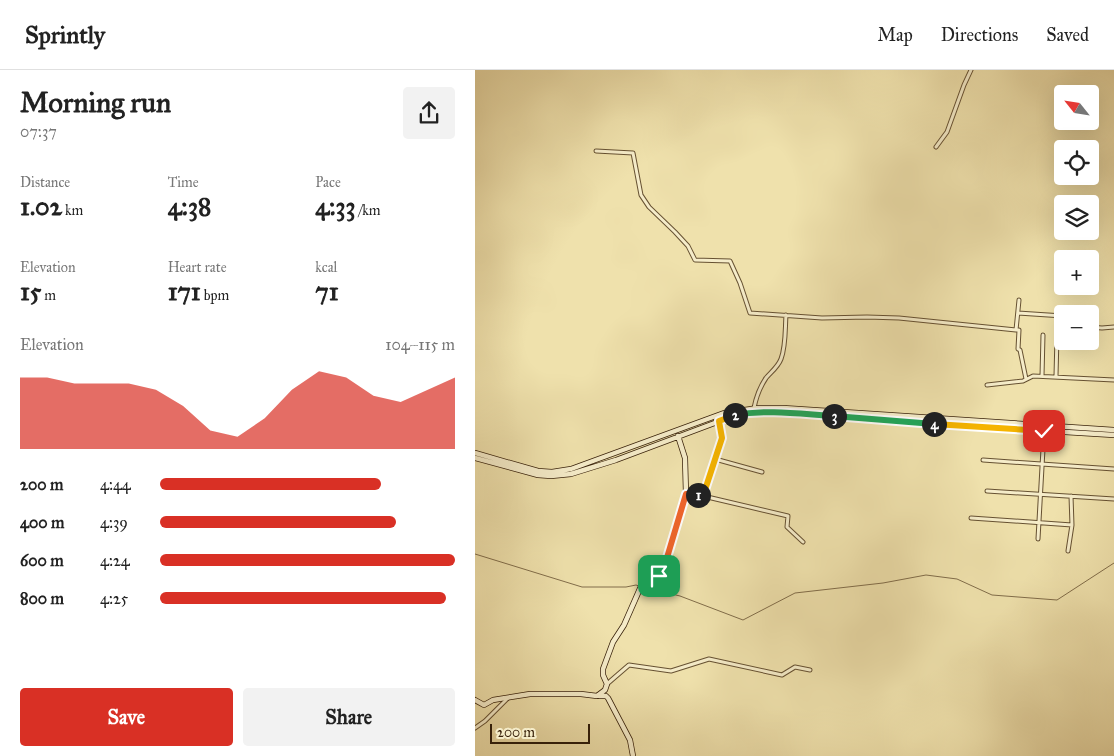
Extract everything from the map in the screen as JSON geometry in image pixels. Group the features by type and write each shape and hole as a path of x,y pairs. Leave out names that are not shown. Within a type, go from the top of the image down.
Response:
{"main road":[{"path":"475,453 537,471 552,472 571,469 725,413 754,408 783,408 1114,430"},
{"path":"475,458 538,475 571,474 616,460 736,415 754,412 1114,435"},
{"path":"599,696 605,690 607,684 603,675 603,669 613,642 624,625 645,580 659,576 663,571 686,494 685,458 678,436"},
{"path":"475,700 484,705 493,700 530,694 606,696 630,740 633,756"}],"street":[{"path":"936,147 947,132 971,70"},
{"path":"596,151 633,153 641,195 649,207 688,246 695,260 730,261 740,282 750,313 822,318 899,318 1019,330 1018,349 1020,350 1027,379"},
{"path":"1016,330 1019,300"},
{"path":"1018,313 1054,315"},
{"path":"754,408 761,387 781,360 786,315"},
{"path":"1099,328 1114,327"},
{"path":"1042,376 1043,335"},
{"path":"1056,376 1057,350"},
{"path":"987,385 1023,381 1033,376 1114,380"},
{"path":"703,496 722,438 719,421"},
{"path":"1038,539 1044,431"},
{"path":"715,459 762,472"},
{"path":"983,460 1114,469"},
{"path":"987,491 1114,499"},
{"path":"686,494 703,496 787,516 787,527 803,542"},
{"path":"1068,551 1072,525 1071,496"},
{"path":"971,518 1072,525"},
{"path":"607,684 629,665 671,671 709,659 782,675 795,667 810,670"},
{"path":"475,728 485,722 508,698"}],"waterway":[{"path":"475,554 582,587 639,586"},
{"path":"643,587 680,596 743,620 795,593 883,583 926,575 957,579 992,595 1057,600 1114,563"}],"route":[{"path":"659,576 663,571 686,494 703,496 722,438 719,421 736,415 754,412 777,412 1044,431"}]}
